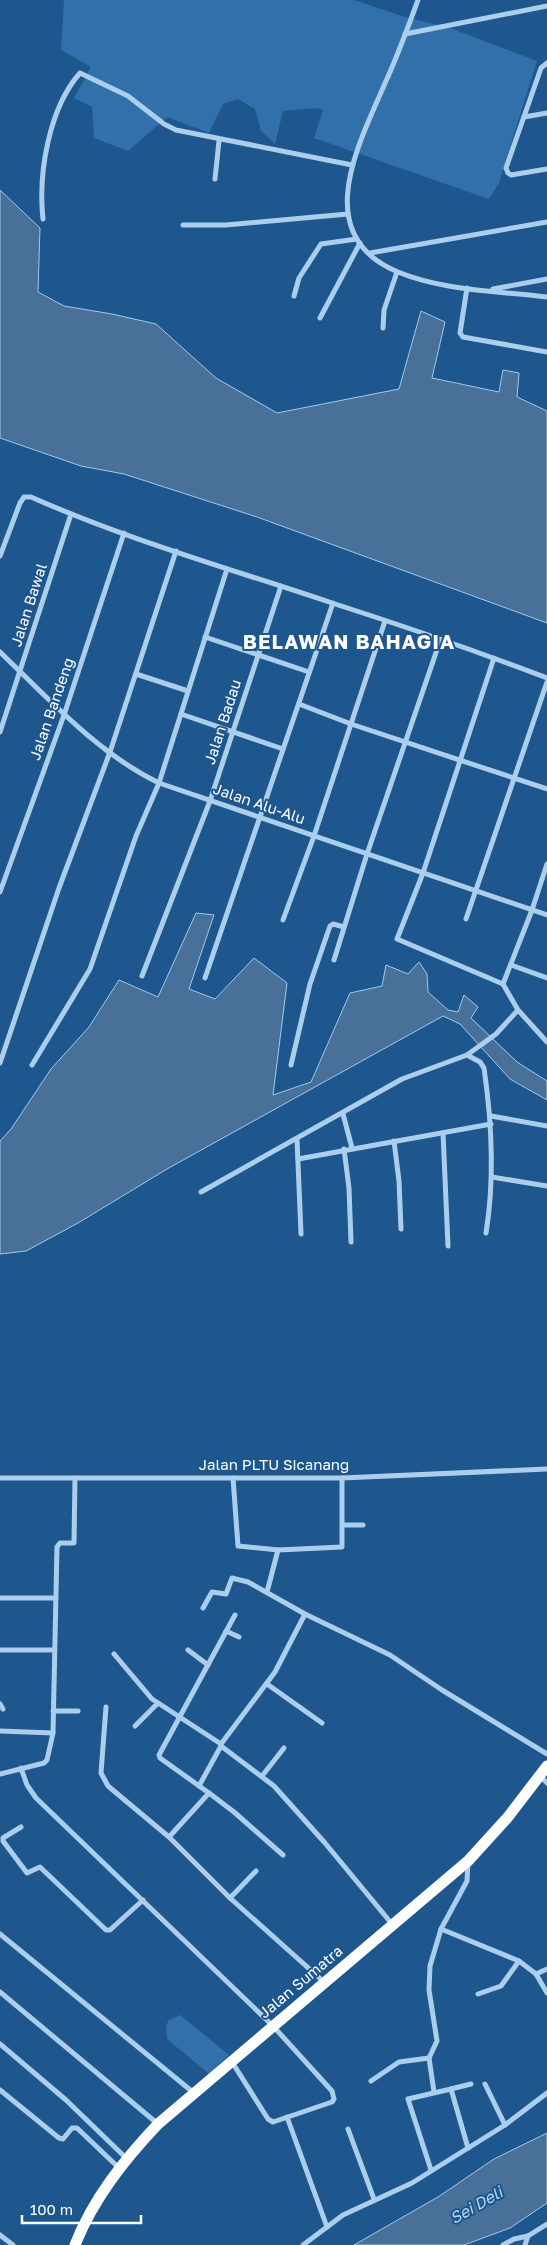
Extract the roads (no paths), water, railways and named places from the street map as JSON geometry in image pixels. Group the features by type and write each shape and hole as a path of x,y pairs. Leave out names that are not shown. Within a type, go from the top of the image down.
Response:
{"highway":[{"name":"Jalan Sumatra","path":"75,2245 99,2198 119,2168 158,2124 468,1861 543,1780 547,1766"},
{"name":"Jalan Sumatra","path":"80,2245 84,2228"}],"street":[{"path":"418,0 352,165 348,182 348,214 358,241 381,263 397,272 420,280 467,288 547,297"},
{"path":"405,34 547,6"},
{"path":"547,63 541,68 506,170 511,175 547,169"},
{"path":"43,219 41,172 47,143 67,90 80,72 132,99 169,128 219,140 272,148 352,165"},
{"path":"524,117 547,113"},
{"path":"215,179 219,140"},
{"path":"183,225 226,225 348,214"},
{"path":"370,253 547,222"},
{"path":"294,296 298,278 321,244 358,241"},
{"path":"320,318 358,241"},
{"path":"383,328 384,310 397,272"},
{"path":"489,290 547,279"},
{"path":"467,288 460,333 463,337 547,352"},
{"path":"0,556 20,503 24,497 31,497 71,514 227,569 385,620 440,641 494,658 547,680 466,919"},
{"name":"Jalan Bawal","path":"0,732 71,514"},
{"name":"Jalan Bandeng","path":"0,892 64,715 124,533"},
{"path":"0,1063 59,888 110,752 176,551"},
{"path":"32,1065 90,969 136,836 159,783 227,569"},
{"name":"Jalan Badau","path":"142,976 210,801 281,586"},
{"path":"205,978 333,603"},
{"path":"283,920 314,836 385,620"},
{"path":"205,637 310,672"},
{"path":"334,960 367,854 440,641"},
{"name":"Jalan Alu-Alu","path":"0,652 64,715 132,770 159,783 547,915"},
{"path":"494,658 423,873 397,939 503,984 518,1010 535,1031 547,1042"},
{"path":"136,674 188,691"},
{"path":"299,704 351,724 547,789"},
{"path":"180,714 284,749"},
{"path":"503,984 532,910 547,864"},
{"path":"291,1065 310,984 330,926 333,924 344,927"},
{"path":"511,965 547,978"},
{"path":"201,1192 343,1114 402,1079 474,1051 496,1034 518,1010"},
{"path":"467,1055 480,1062 484,1068 491,1116 492,1177 486,1233"},
{"path":"343,1114 352,1148"},
{"path":"491,1116 547,1126"},
{"path":"298,1159 344,1149 491,1124"},
{"path":"443,1133 448,1246"},
{"path":"297,1139 301,1234"},
{"path":"394,1141 399,1181 400,1230"},
{"path":"344,1149 349,1188 351,1242"},
{"path":"492,1177 547,1186"},
{"name":"Jalan PLTU Sicanang","path":"0,1478 342,1478 547,1468"},
{"path":"0,1774 46,1762 53,1733 57,1547 60,1543 73,1544 76,1538 75,1478"},
{"path":"233,1478 238,1546 278,1550 339,1548 344,1545 342,1478"},
{"path":"343,1525 363,1525"},
{"path":"267,1592 278,1550"},
{"path":"203,1608 212,1592 226,1594 232,1578 248,1582 304,1616 390,1655 442,1690 547,1754"},
{"path":"0,1598 55,1598"},
{"path":"236,1615 159,1756 234,1812 283,1856"},
{"path":"199,1786 221,1745 267,1684 281,1662 304,1616"},
{"path":"226,1631 239,1637"},
{"path":"0,1650 54,1650"},
{"path":"188,1650 208,1665"},
{"path":"114,1654 148,1696 221,1745 274,1786 325,1843 393,1925"},
{"path":"267,1684 322,1723"},
{"path":"134,1726 158,1703"},
{"path":"106,1707 103,1779 108,1786 169,1837 230,1898 324,1982"},
{"path":"53,1711 78,1711"},
{"path":"0,1731 53,1733"},
{"path":"262,1776 284,1748"},
{"path":"21,1768 27,1785 36,1798 273,2026 334,2095 332,2102 273,2122 268,2120 232,2061"},
{"path":"169,1837 209,1794"},
{"path":"21,1827 4,1838 3,1841 27,1872 40,1867 106,1930 110,1930 143,1900"},
{"path":"434,2092 429,2058 437,2037 429,1977 433,1953 441,1929 467,1881 468,1861"},
{"path":"230,1898 256,1872"},
{"path":"441,1929 519,1962 536,1974 547,1993"},
{"path":"0,1934 194,2093"},
{"path":"478,1994 502,1986 519,1962"},
{"path":"536,1974 547,1969"},
{"path":"0,1992 158,2124"},
{"path":"0,2044 66,2100 126,2158"},
{"path":"371,2082 399,2062 429,2058"},
{"path":"432,2170 408,2102 411,2097 471,2084"},
{"path":"485,2084 505,2125"},
{"path":"451,2089 468,2148"},
{"path":"0,2090 59,2138 64,2139 72,2128 76,2128 119,2168"},
{"path":"303,2245 342,2215 412,2183 505,2125 547,2094"},
{"path":"287,2117 327,2227"},
{"path":"348,2129 374,2199"},
{"path":"503,2245 514,2239 528,2236 547,2224"},
{"path":"0,2235 13,2245"},
{"path":"525,2245 528,2236"}],"water":[{"path":"0,190 40,228 38,292 64,306 156,324 216,378 277,413 399,389 421,311 445,322 432,378 499,392 503,370 519,373 517,397 547,411 547,623 257,517 124,474 81,466 0,438"},
{"path":"196,913 214,915 189,989 215,999 254,958 287,983 273,1095 311,1082 350,993 382,986 386,965 408,974 419,962 427,974 428,992 448,1010 458,1012 464,995 478,1007 471,1018 517,1062 547,1081 547,1100 510,1079 460,1024 443,1016 167,1169 78,1223 26,1251 0,1254 0,1141 11,1129 51,1069 89,1027 119,980 158,997"},
{"name":"Sei Deli","path":"547,2133 547,2203 510,2228 464,2245 354,2245 438,2197 494,2159"}],"district":[{"name":"BELAWAN BAHAGIA","path":"349,642"}]}
